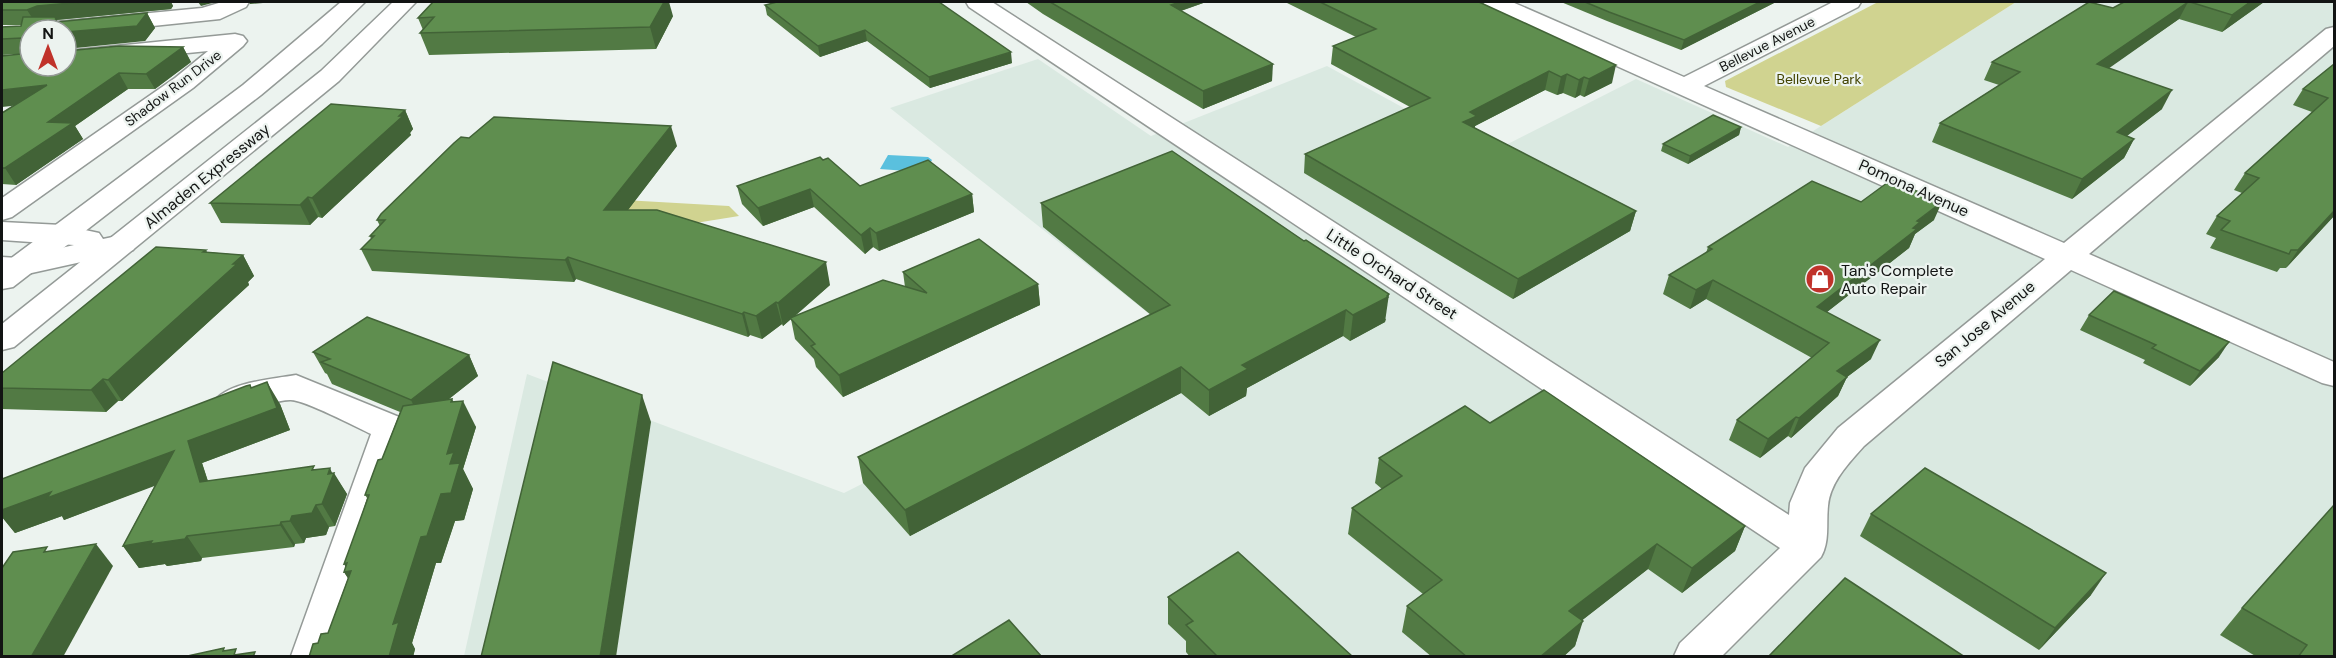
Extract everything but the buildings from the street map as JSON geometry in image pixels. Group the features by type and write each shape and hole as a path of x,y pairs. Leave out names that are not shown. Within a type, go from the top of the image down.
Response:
{"street":[{"path":"78,27 202,15 220,12 238,2"},
{"path":"7,271 62,234 252,90 314,39 354,2"},
{"name":"Almaden Expressway","path":"2,340 330,76 405,2"},
{"name":"Little Orchard Street","path":"977,2 1807,546"},
{"name":"Pomona Avenue","path":"1494,2 2334,375"},
{"name":"Bellevue Avenue","path":"1685,86 1850,2"},
{"name":"San Jose Avenue","path":"1807,546 1809,503 1824,468 1851,437 2334,34"},
{"name":"Shadow Run Drive","path":"2,212 184,83 235,41 78,57"},
{"path":"2,231 62,234 122,244"},
{"path":"7,271 122,244"},
{"path":"201,414 254,394 296,387 391,428 313,657"},
{"path":"1695,657 1807,546"}],"shaded area":[{"path":"2016,2 2334,2 2334,656 464,656 527,374 844,493 1168,329 890,108 1038,59 1151,136 1327,66 1488,154 1636,79 1788,147"}],"green space":[{"name":"Bellevue Park","path":"1878,2 2016,2 1821,126 1726,87 1725,81"},
{"path":"536,195 729,206 739,216 683,225"}],"water":[{"path":"888,155 928,157 932,160 927,169 920,172 880,169"}],"place":[{"name":"Tan's Complete Auto Repair","path":"1820,279"}]}
